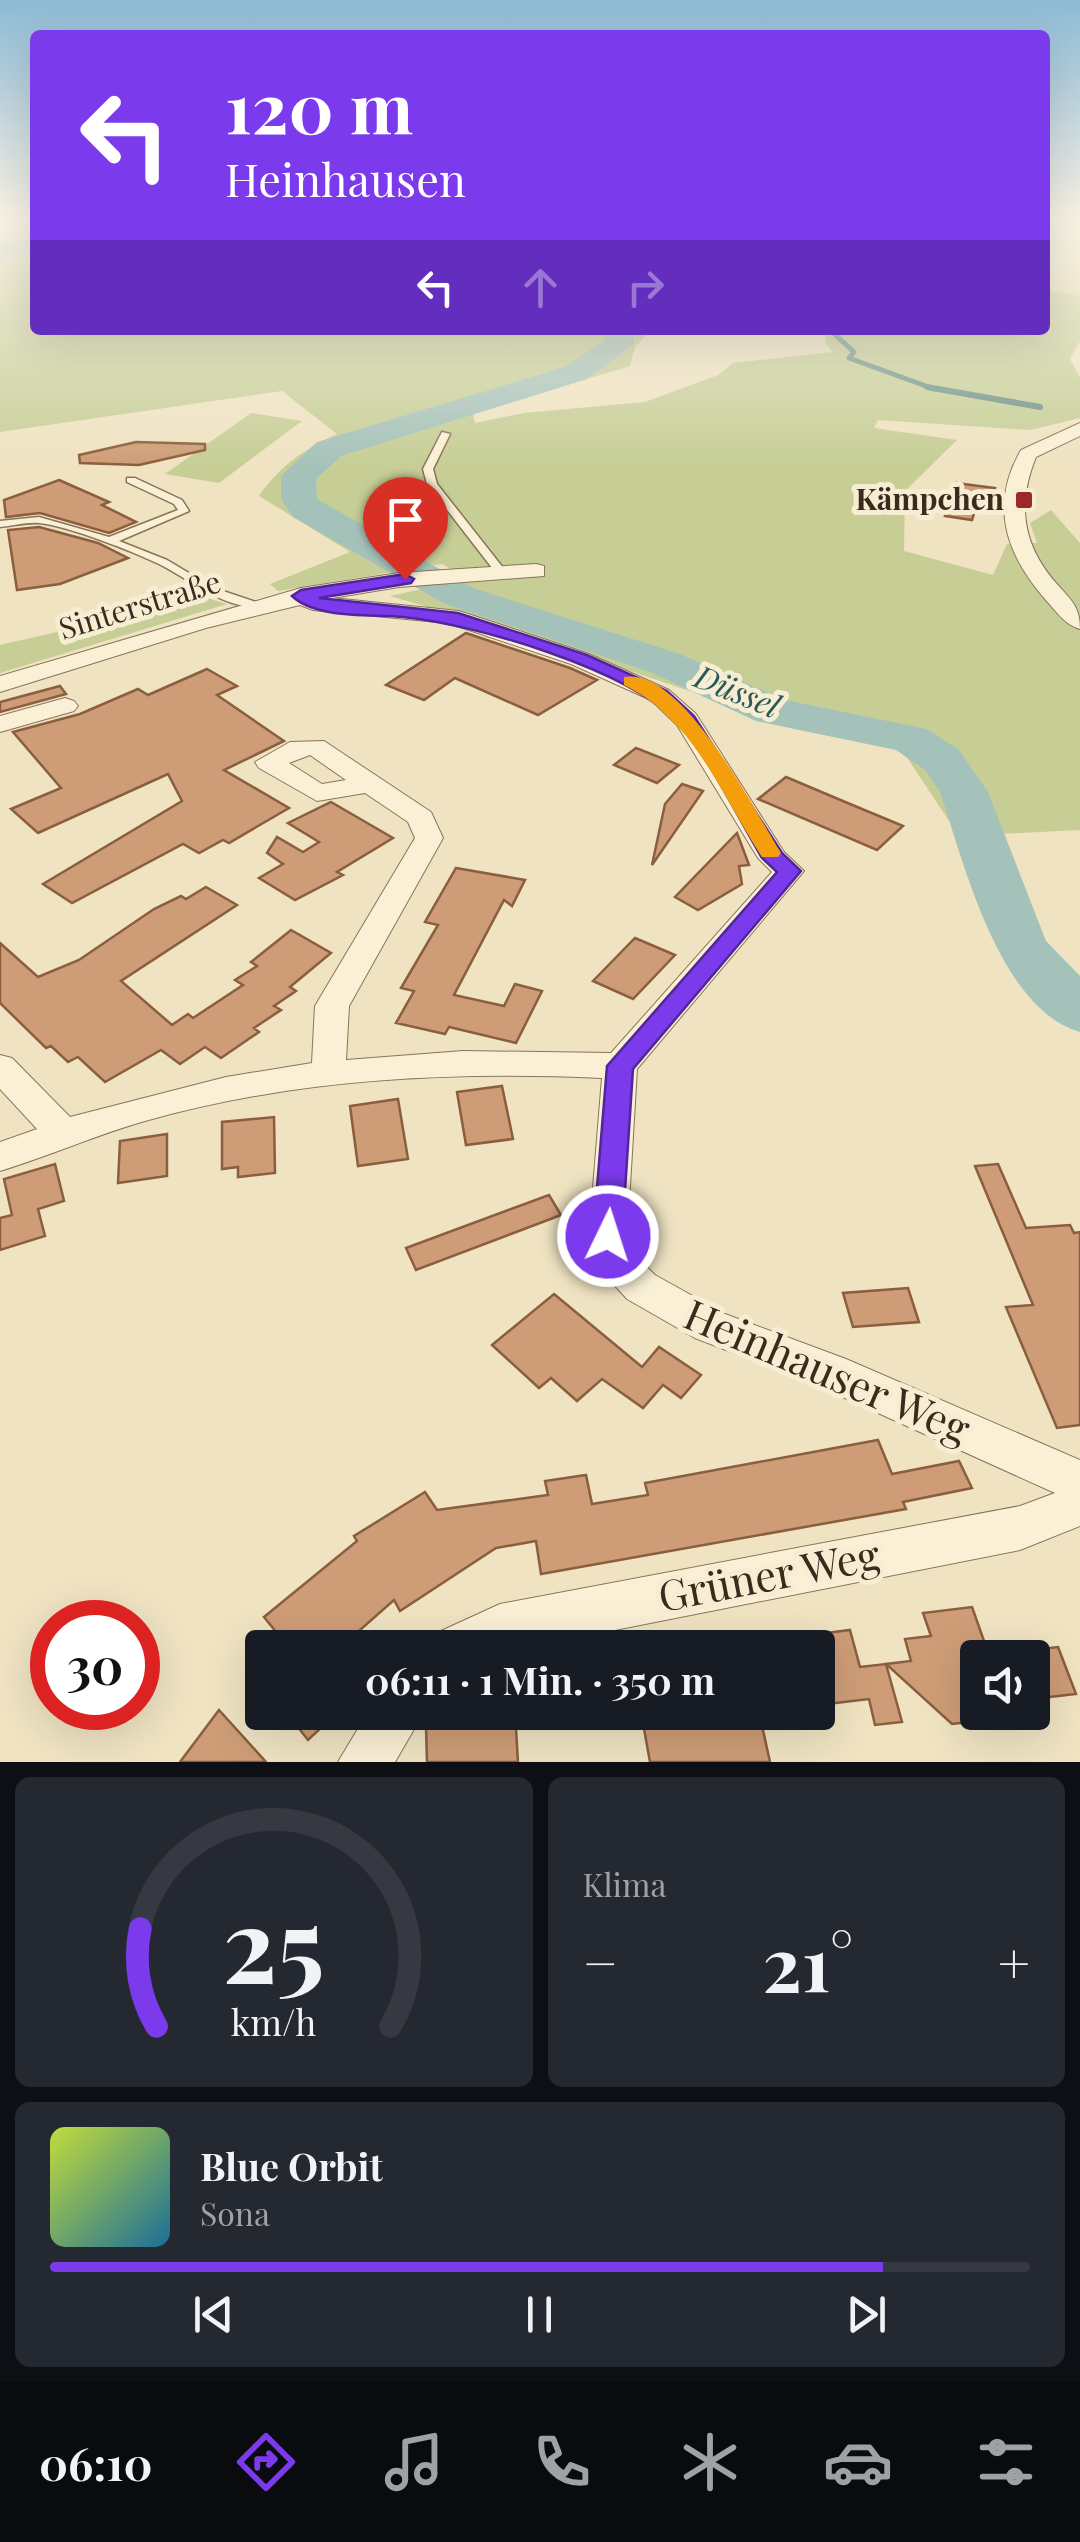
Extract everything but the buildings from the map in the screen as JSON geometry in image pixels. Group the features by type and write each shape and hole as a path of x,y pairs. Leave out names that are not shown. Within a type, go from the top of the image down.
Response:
{"street":[{"path":"1080,429 1028,454 1011,499 1012,526 1020,548 1036,574 1080,622"},
{"name":"Sinterstraße","path":"0,684 255,605 405,579 536,571"},
{"path":"0,1157 61,1131 155,1102 330,1076 500,1060 620,1066 790,871 773,858 687,720 660,695 580,659 452,616 313,602 301,596"},
{"path":"0,724 64,706"},
{"path":"330,1076 327,1041 332,1006 430,838 421,818 370,784"},
{"name":"Heinhauser Weg","path":"620,1066 608,1236 621,1266 641,1287 710,1326 831,1372 1080,1482"},
{"path":"0,1068 61,1131"},
{"name":"Grüner Weg","path":"496,1630 1020,1528 1080,1504"},
{"path":"364,1762 386,1730"}],"lane":[{"path":"445,434 428,469 432,484 500,571"},
{"path":"110,541 184,512 178,502 131,480"},
{"path":"0,524 39,520 110,541 163,562 210,590 255,605"}],"green space":[{"path":"0,302 30,302 30,335 646,335 635,347 630,366 473,413 475,423 524,413 645,402 718,375 733,363 833,352 826,344 825,335 1050,335 1050,302 1080,302 1080,341 1070,359 1080,378 1080,418 1030,430 878,420 874,428 957,440 905,491 904,551 993,575 1007,544 1037,543 1030,523 1051,510 1080,543 1080,830 959,836 898,744 815,733 520,634 390,596 469,579 442,564 278,591 270,584 350,552 259,496 294,459 337,434 282,391 0,432"},
{"path":"251,413 302,421 219,483 165,474"},
{"path":"207,598 227,604 0,673 0,645"}],"waterway":[{"name":"Düssel","path":"620,335 618,345 576,373 329,449 298,476 299,499 306,509 459,596 665,663 772,711 911,739 942,760 964,792 1021,948 1080,1012"},
{"path":"835,335 854,352 849,358 930,388"},
{"path":"930,388 1040,407"},
{"path":"930,388 934,389"}],"slow traffic":[{"path":"631,681 660,695 687,720 770,853"}],"place":[{"name":"Kämpchen","path":"1024,500"}],"route":[{"path":"405,579 301,596 313,602 452,616 580,659 660,695 687,720 773,858 790,871 747,924 707,961 620,1066 608,1236"}]}
